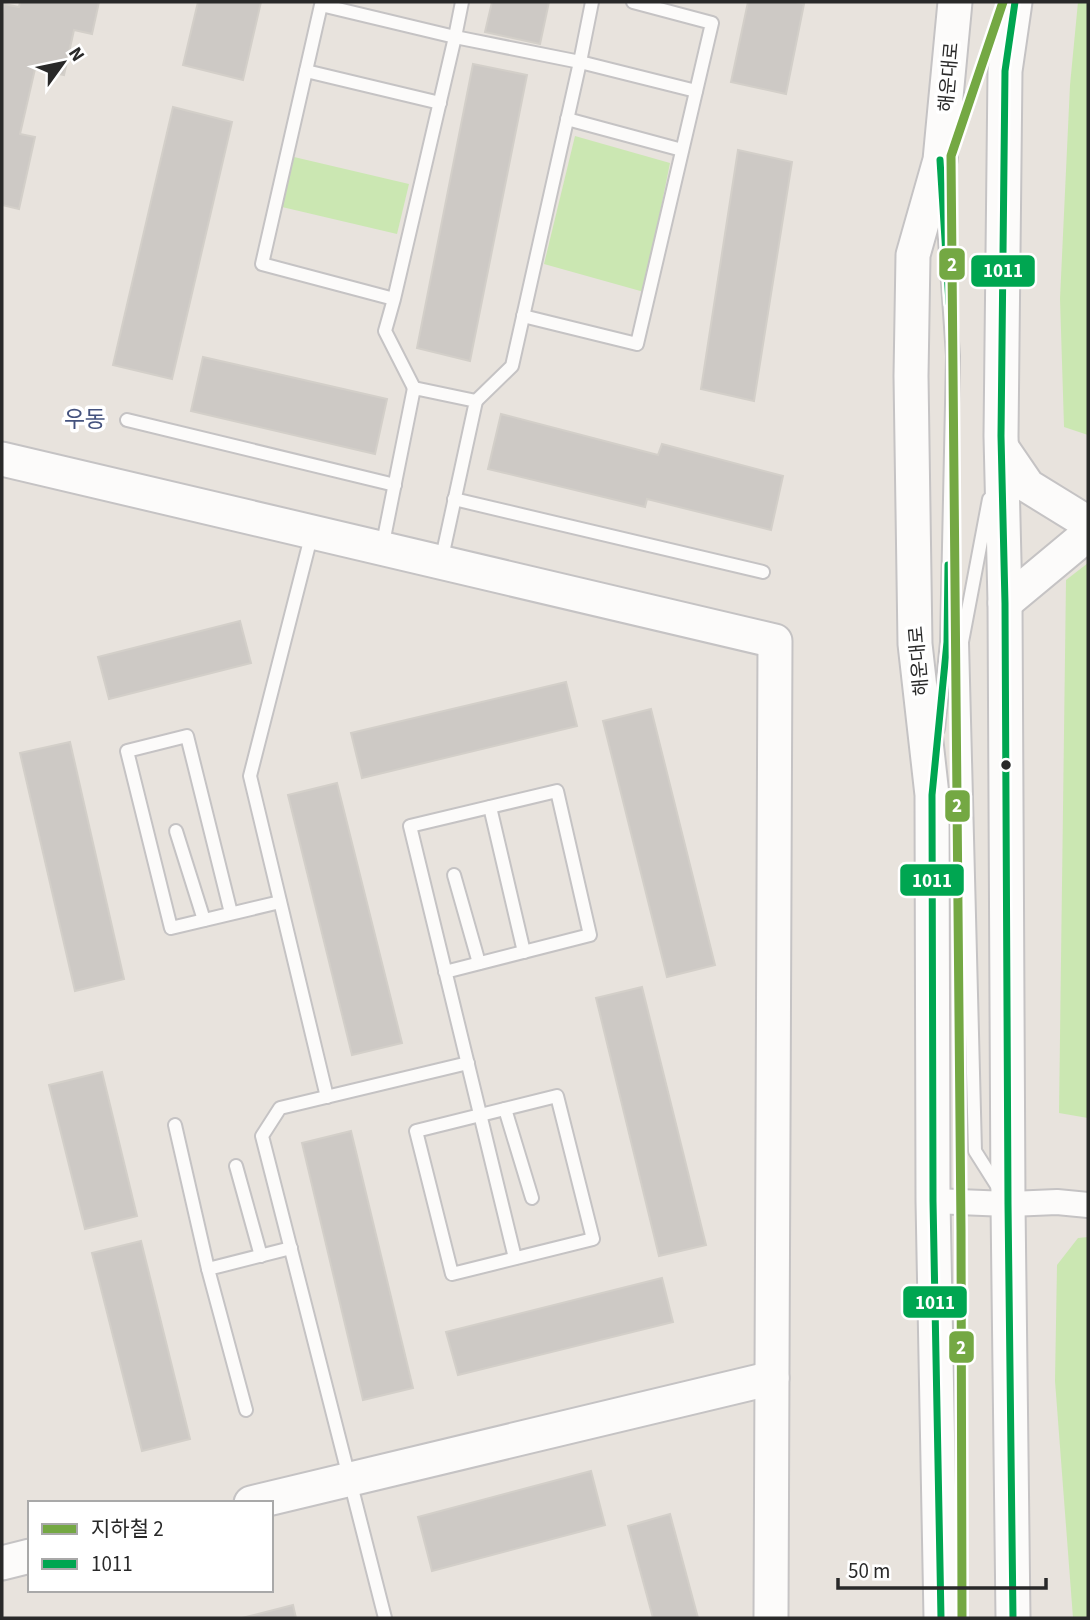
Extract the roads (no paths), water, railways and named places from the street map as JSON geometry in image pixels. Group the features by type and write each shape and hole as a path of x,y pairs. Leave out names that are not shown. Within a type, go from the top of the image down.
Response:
{"main road":[{"name":"해운대로","path":"941,1618 933,1201 932,795 915,644 911,349 913,255 940,160 955,2"},
{"path":"1013,1618 1002,442 1005,71 1016,2"},
{"path":"1002,442 1028,486 1088,523"},
{"path":"2,459 775,641 771,1618"},
{"path":"1005,603 1088,534"},
{"path":"259,1501 772,1378"},
{"path":"2,1563 28,1556"}],"street":[{"path":"933,1201 1008,1204 1057,1202 1088,1205"}],"lane":[{"path":"382,548 414,388 386,331 462,2"},
{"path":"441,562 476,401 512,366 592,2"},
{"path":"523,316 636,344 712,23 633,2"},
{"path":"394,299 262,264 321,3 455,37 580,62 696,91"},
{"path":"306,71 440,103"},
{"path":"567,119 682,150"},
{"path":"414,388 476,401"},
{"path":"127,420 395,485"},
{"path":"1002,442 962,642 975,1151 1008,1204"},
{"path":"454,499 763,572"},
{"path":"312,532 250,776 327,1097"},
{"path":"231,914 187,736 127,751 171,928 231,914 280,902"},
{"path":"445,972 590,935 557,791 410,826 445,972 515,1258"},
{"path":"490,807 524,952"},
{"path":"176,831 204,920"},
{"path":"454,876 479,963"},
{"path":"385,1618 262,1136 280,1108 468,1063"},
{"path":"557,1096 593,1239 452,1274 416,1131 505,1109 557,1096"},
{"path":"505,1109 532,1198"},
{"path":"175,1125 208,1269 246,1410"},
{"path":"236,1166 261,1256"},
{"path":"208,1269 291,1248"}],"metro line":[{"name":"2","path":"962,1618 951,156 1003,2"}],"district":[{"name":"우동","path":"85,419"}]}
